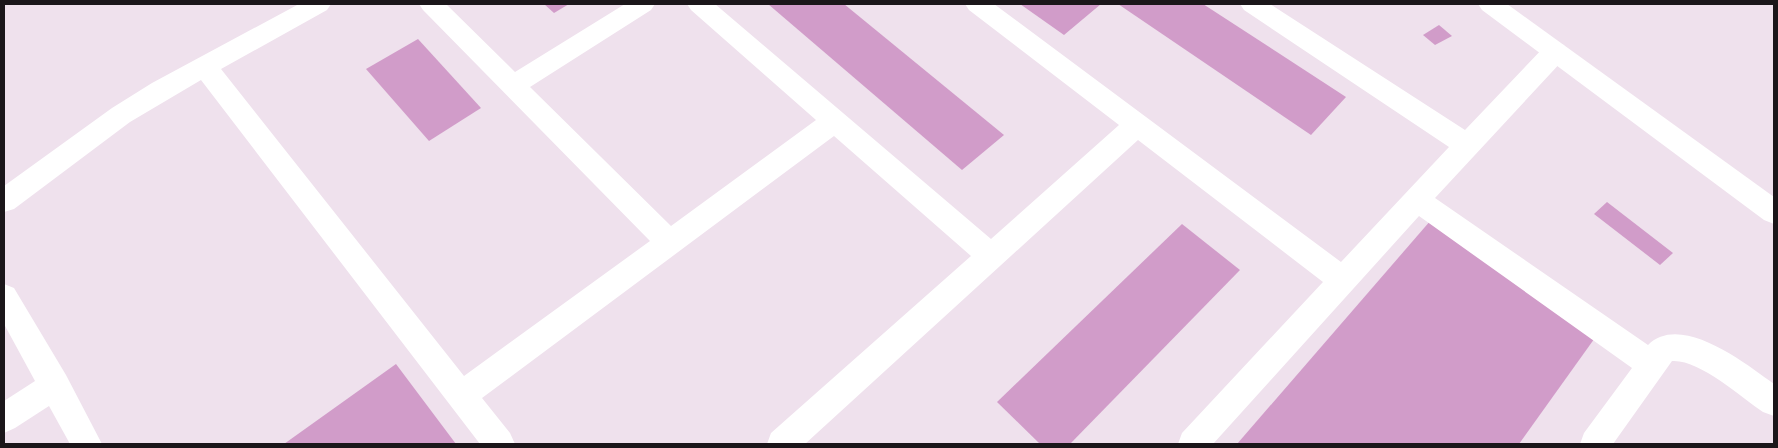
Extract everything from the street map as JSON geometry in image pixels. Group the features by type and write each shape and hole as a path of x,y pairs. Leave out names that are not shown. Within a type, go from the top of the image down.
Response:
{"street":[{"path":"4,201 121,115 204,66 319,4"},
{"path":"431,4 669,242"},
{"path":"512,86 643,4"},
{"path":"699,4 991,256"},
{"path":"977,4 1344,281"},
{"path":"1252,4 1467,145"},
{"path":"1490,4 1774,212"},
{"path":"1193,444 1467,145 1555,52"},
{"path":"204,66 499,444"},
{"path":"461,396 834,121"},
{"path":"782,444 1137,125"},
{"path":"1417,200 1652,364"},
{"path":"4,297 87,444"},
{"path":"1596,444 1661,352 1668,348 1679,346 1702,354 1774,402"},
{"path":"4,418 55,385"}],"building":[{"path":"544,4 569,4 554,13"},
{"path":"768,4 844,4 1004,135 962,170"},
{"path":"1020,4 1101,4 1064,35"},
{"path":"1118,4 1203,4 1346,97 1311,135"},
{"path":"1439,25 1452,36 1435,45 1423,35"},
{"path":"418,39 481,108 429,141 366,69"},
{"path":"1607,202 1673,253 1660,265 1594,214"},
{"path":"1431,220 1597,335 1519,444 1237,444"},
{"path":"1182,224 1240,270 1070,444 1040,444 997,402"},
{"path":"396,364 456,444 284,444"}]}
